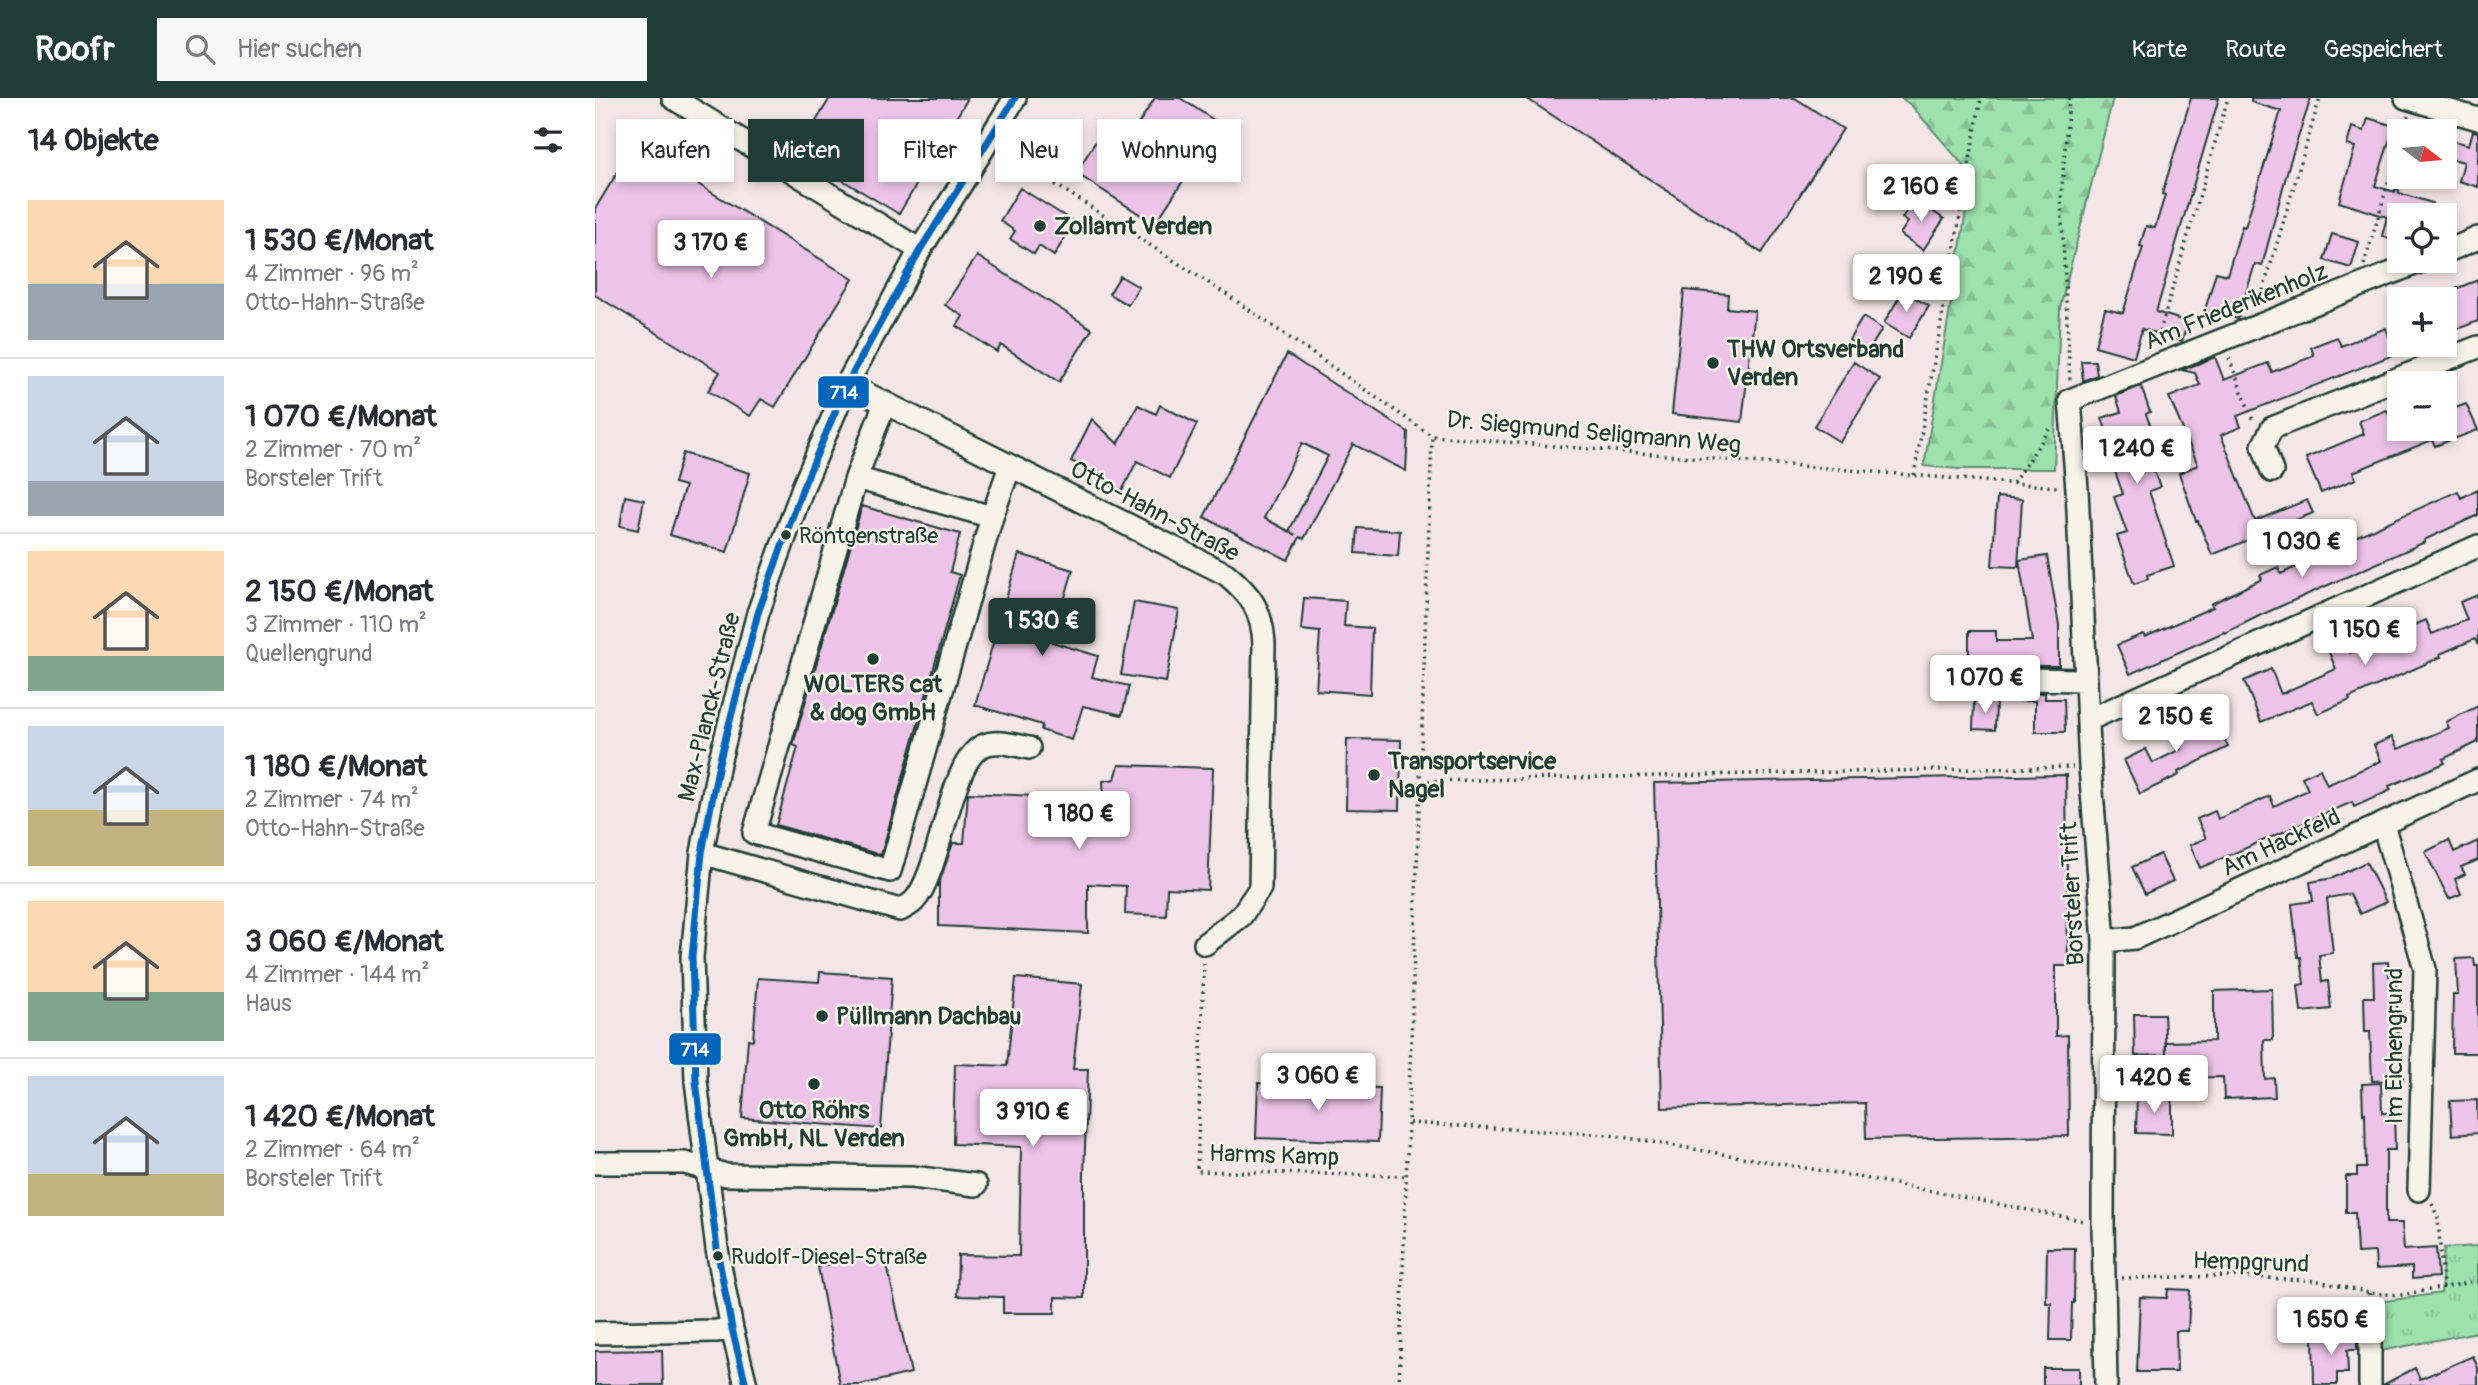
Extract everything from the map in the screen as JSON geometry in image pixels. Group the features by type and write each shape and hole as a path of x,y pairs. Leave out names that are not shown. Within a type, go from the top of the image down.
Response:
{"street":[{"path":"673,98 920,250"},
{"name":"Max-Planck-Straße","path":"746,1385 732,1329 705,1170 696,1081 692,957 702,853 719,763 758,613 803,486 847,384 920,250 1014,98"},
{"path":"2406,98 2478,120"},
{"path":"2457,247 2478,238"},
{"name":"Am Friederikenholz","path":"2070,400 2391,273"},
{"path":"2272,471 2263,446 2272,428 2478,347"},
{"name":"Otto-Hahn-Straße","path":"847,384 1226,574 1255,604 1262,622 1260,888 1241,916 1205,944"},
{"name":"Borsteler Trift","path":"2070,400 2077,489 2090,767 2104,941 2103,1224 2106,1385"},
{"path":"885,403 856,478 754,833 890,871 992,517 1010,466"},
{"path":"856,478 992,517"},
{"path":"2088,720 2478,546"},
{"path":"2015,679 2086,680"},
{"path":"702,853 900,910 913,902 930,873 941,829 971,755 981,747 996,742 1029,747"},
{"name":"Am Hackfeld","path":"2104,941 2135,938 2478,780"},
{"name":"Im Eichengrund","path":"2383,824 2425,969 2419,1190"},
{"path":"595,1163 685,1163 726,1175 912,1177 976,1185"},
{"path":"595,1334 732,1329"},
{"path":"2370,1342 2371,1385"}],"path":[{"path":"1914,475 1980,98"},
{"path":"2012,484 2070,400 2061,199 2069,98"},
{"path":"2150,369 2228,98"},
{"path":"2253,328 2320,98"},
{"name":"Dr. Siegmund Seligmann Weg","path":"987,140 1229,296 1432,436 2077,489"},
{"path":"2358,286 2387,187"},
{"path":"2222,340 2263,446"},
{"path":"1399,1385 1432,436"},
{"path":"1428,780 2090,767"},
{"name":"Harms Kamp","path":"1205,944 1197,1171 1407,1176"},
{"path":"1409,1123 1610,1135 1859,1177 2103,1224"},
{"path":"2419,1190 2434,1206 2438,1218 2443,1287"},
{"name":"Hempgrund","path":"2105,1279 2236,1276 2318,1281 2369,1293 2401,1294 2478,1282"},
{"path":"2369,1293 2370,1342"}],"green space":[{"path":"1901,98 2113,98 2060,308 2054,469 1959,469 1924,466 1972,175 1911,105"},
{"path":"2478,1246 2478,1332 2375,1352 2371,1303 2441,1293 2444,1248"}],"building":[{"path":"830,98 968,98 956,119 878,119 878,182 918,182 899,214 845,182 864,182 864,119 817,119"},
{"path":"1155,98 1180,98 1212,119 1141,119"},
{"path":"1526,98 1795,98 1843,129 1762,253"},
{"path":"2191,98 2219,98 2156,312 2188,322 2182,341 2142,329 2134,357 2095,346 2105,309 2123,313 2143,247 2140,246 2146,226 2155,228 2165,195 2162,194"},
{"path":"2251,98 2311,98 2289,165 2262,266 2255,264 2238,319 2205,310 2216,272 2227,275 2281,111 2251,102"},
{"path":"2368,118 2387,124 2387,148 2375,186 2395,192 2395,189 2399,190 2399,193 2432,203 2387,203 2387,217 2339,202 2355,147 2347,145 2352,127 2364,131"},
{"path":"2473,131 2478,132 2478,187 2459,181 2464,162 2457,160 2457,142 2469,145"},
{"path":"1096,141 1097,182 1182,182 1155,224 1083,178 1083,162"},
{"path":"616,175 616,182 694,182 853,279 775,407 761,399 750,416 708,391 720,372 595,295 595,209"},
{"name":"Zollamt Verden","path":"1020,188 1074,222 1054,256 1039,246 1034,254 1010,239 1015,231 1000,221"},
{"path":"1915,199 1944,219 1923,250 1900,234 1908,222 1902,218"},
{"path":"2387,217 2387,237 2382,236"},
{"path":"2332,234 2359,242 2351,268 2324,260"},
{"path":"977,256 1092,329 1059,382 1001,345 997,352 957,326 963,316 945,305"},
{"path":"1120,276 1139,287 1128,305 1109,294"},
{"path":"2478,280 2478,321 2457,329 2457,288"},
{"name":"THW Ortsverband Verden","path":"1684,290 1728,294 1727,308 1755,311 1742,422 1672,414"},
{"path":"1903,291 1929,306 1909,338 1884,323"},
{"path":"1863,317 1882,329 1868,352 1849,340"},
{"path":"2386,328 2388,357 2237,416 2241,427 2221,435 2255,521 2307,500 2313,513 2212,555 2196,521 2179,473 2198,465 2169,397 2200,385 2195,373 2182,370 2215,357 2224,380 2268,363 2272,372 2314,356 2311,347 2337,337 2341,346"},
{"path":"1287,354 1408,432 1406,471 1353,444 1304,539 1300,537 1288,560 1204,517","holes":["1302,443 1328,456 1289,531 1296,535 1264,518"]},
{"path":"2081,361 2095,361 2097,375 2083,381"},
{"path":"1854,362 1880,379 1840,442 1814,426"},
{"path":"2141,386 2150,412 2146,414 2159,449 2147,453 2160,487 2149,491 2174,566 2147,575 2148,579 2134,584 2117,536 2127,533 2114,497 2123,494 2110,457 2115,455 2102,418 2121,412 2116,396"},
{"path":"2466,404 2478,430 2457,438 2457,407"},
{"path":"1138,405 1156,414 1160,405 1197,424 1170,478 1137,461 1122,491 1105,483 1107,479 1071,461 1092,419 1118,444"},
{"path":"2387,410 2387,441 2430,441 2353,472 2356,479 2321,493 2306,458 2364,434 2359,421"},
{"path":"2432,441 2448,441 2435,446"},
{"path":"683,453 750,473 727,552 670,535 685,486 674,483"},
{"path":"2478,489 2478,515 2424,540 2425,542 2130,674 2117,645 2143,634 2145,637 2213,607 2211,604 2262,579 2260,575 2278,567 2281,574 2352,536 2353,538 2458,491 2461,498"},
{"path":"625,496 644,500 638,530 620,526"},
{"path":"1997,497 2022,499 2018,567 1992,566"},
{"name":"WOLTERS cat & dog GmbH","path":"862,506 960,534 950,572 960,575 881,855 776,825 798,747 793,745"},
{"path":"1358,528 1400,531 1398,556 1356,553"},
{"path":"1019,554 1073,570 1052,642 1098,656 1092,677 1129,686 1122,715 1083,706 1072,740 1041,730 1042,725 975,705"},
{"path":"2047,556 2059,625 2059,666 2016,666 2005,672 1969,673 1969,631 1996,631 1996,641 2032,641 2019,560"},
{"path":"2478,595 2478,645 2475,639 2456,647 2440,654 2441,657 2318,714 2312,701 2261,722 2244,681 2271,669 2281,694 2336,669 2328,650 2345,642 2350,653 2426,620 2432,634 2467,620 2460,602"},
{"path":"1304,598 1346,601 1344,626 1372,628 1370,694 1316,690 1320,632 1301,630"},
{"path":"1134,602 1179,610 1166,682 1121,675"},
{"path":"2020,692 2045,693 2045,699 2064,699 2065,732 2035,732 2035,701 2020,701"},
{"path":"1974,700 1996,701 1995,730 1973,729"},
{"path":"2478,706 2478,742 2443,759 2445,763 2389,786 2391,790 2354,807 2352,802 2200,868 2190,845 2206,838 2197,819 2215,811 2218,819 2270,796 2274,806 2308,790 2302,777 2320,769 2327,785 2381,761 2374,745 2392,737 2398,749 2449,728 2446,722"},
{"path":"2192,713 2202,734 2218,726 2228,747 2140,794 2124,760 2146,749 2153,763 2181,749 2169,724"},
{"name":"Transportservice Nagel","path":"1347,739 1401,740 1400,810 1346,809"},
{"path":"1119,765 1213,768 1208,890 1167,888 1166,916 1125,914 1126,886 1088,884 1088,933 939,926 939,883 953,843 964,843 968,793 1104,799 1103,781 1115,779"},
{"path":"2066,775 2068,966 2056,966 2056,1036 2068,1035 2069,1136 1866,1139 1865,1103 1662,1108 1654,783"},
{"path":"2449,840 2454,852 2478,841 2478,860 2461,867 2465,874 2455,879 2461,894 2449,899 2425,852"},
{"path":"2160,854 2173,881 2145,894 2132,867"},
{"path":"2366,862 2386,902 2360,914 2350,894 2327,898 2333,953 2319,955 2322,982 2328,981 2331,1009 2301,1012 2298,985 2304,984 2292,904 2313,901 2310,882 2333,878"},
{"path":"2474,958 2475,966 2478,966 2478,1053 2452,1053 2453,995 2458,995 2456,959"},
{"path":"2388,962 2389,976 2396,976 2398,1039 2402,1039 2403,1080 2372,1081 2370,1032 2365,1032 2364,997 2374,997 2373,963"},
{"path":"820,972 892,977 881,1129 742,1118 748,1039 753,1040 758,978 819,982"},
{"path":"1016,978 1082,984 1073,1069 1088,1069 1084,1174 1084,1298 1055,1297 1055,1313 1003,1313 1003,1297 957,1296 958,1255 1019,1256 1021,1147 953,1144 955,1064 1007,1066"},
{"path":"2272,989 2273,1040 2264,1040 2265,1079 2274,1078 2275,1097 2224,1099 2223,1077 2166,1078 2166,1042 2214,1041 2214,991"},
{"path":"2134,1014 2164,1014 2166,1055 2135,1056"},
{"path":"1258,1083 1380,1088 1378,1142 1256,1138"},
{"path":"2381,1083 2382,1113 2394,1113 2395,1150 2386,1150 2386,1223 2402,1223 2404,1250 2436,1248 2438,1277 2412,1279 2412,1267 2376,1269 2375,1252 2357,1253 2355,1213 2346,1213 2346,1176 2357,1176 2357,1168 2366,1168 2362,1084"},
{"path":"2137,1096 2172,1097 2172,1134 2136,1133"},
{"path":"2477,1100 2478,1133 2452,1135 2450,1101"},
{"path":"2047,1248 2075,1248 2071,1340 2050,1340 2051,1303 2046,1303"},
{"path":"884,1252 911,1373 860,1385 840,1385 818,1267"},
{"path":"2168,1289 2190,1290 2188,1331 2176,1331 2177,1372 2137,1372 2140,1297 2167,1298"},
{"path":"2313,1335 2357,1335 2357,1350 2347,1350 2348,1373 2337,1373 2337,1385 2314,1385"},
{"path":"662,1350 663,1385 595,1385 595,1351"},
{"path":"2473,1356 2478,1368 2478,1385 2383,1385 2415,1368 2420,1379"},
{"path":"2043,1368 2079,1368 2079,1385 2043,1385"}],"transit line":[{"name":"714","path":"746,1385 717,1249 696,1081 692,957 702,853 719,763 758,613 803,487 847,384 920,250 1015,98"}],"place":[{"name":"Zollamt Verden","path":"1040,226"},
{"name":"THW Ortsverband Verden","path":"1713,363"},
{"name":"Röntgenstraße","path":"786,535"},
{"name":"WOLTERS cat & dog GmbH","path":"873,659"},
{"name":"Transportservice Nagel","path":"1374,775"},
{"name":"Püllmann Dachbau","path":"822,1016"},
{"name":"Otto Röhrs GmbH, NL Verden","path":"814,1084"},
{"name":"Rudolf-Diesel-Straße","path":"718,1256"}]}
